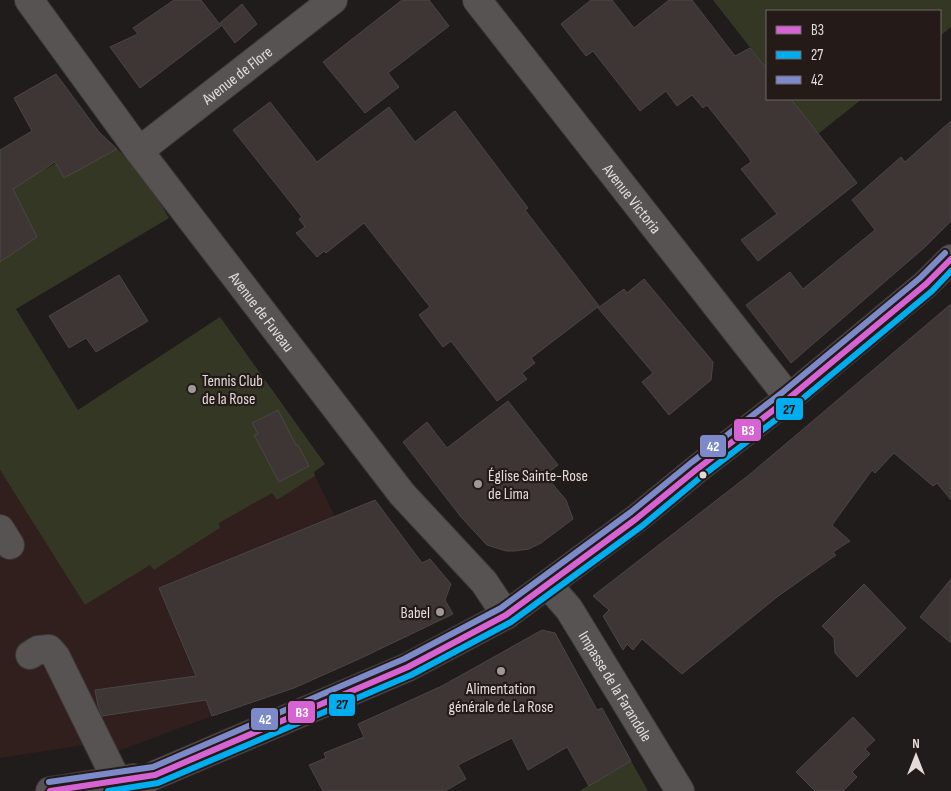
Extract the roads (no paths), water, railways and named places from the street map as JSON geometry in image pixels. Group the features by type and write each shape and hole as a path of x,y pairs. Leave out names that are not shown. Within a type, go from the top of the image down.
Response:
{"street":[{"name":"Avenue de Fuveau","path":"29,0 139,151 402,494 484,582 506,615"},
{"name":"Avenue de Flore","path":"139,151 334,0"},
{"name":"Avenue Victoria","path":"477,0 789,398"},
{"path":"50,791 120,786 155,774 408,667 506,615 636,519 789,398 926,284 951,259"},
{"name":"Impasse de la Farandole","path":"548,585 570,609 680,791"},
{"path":"30,655 38,650 49,649 56,657 120,786"}],"place":[{"name":"Tennis Club de la Rose","path":"192,389"},
{"name":"Église Sainte-Rose de Lima","path":"478,484"},
{"name":"Babel","path":"440,612"},
{"name":"Alimentation générale de La Rose","path":"501,671"}]}
